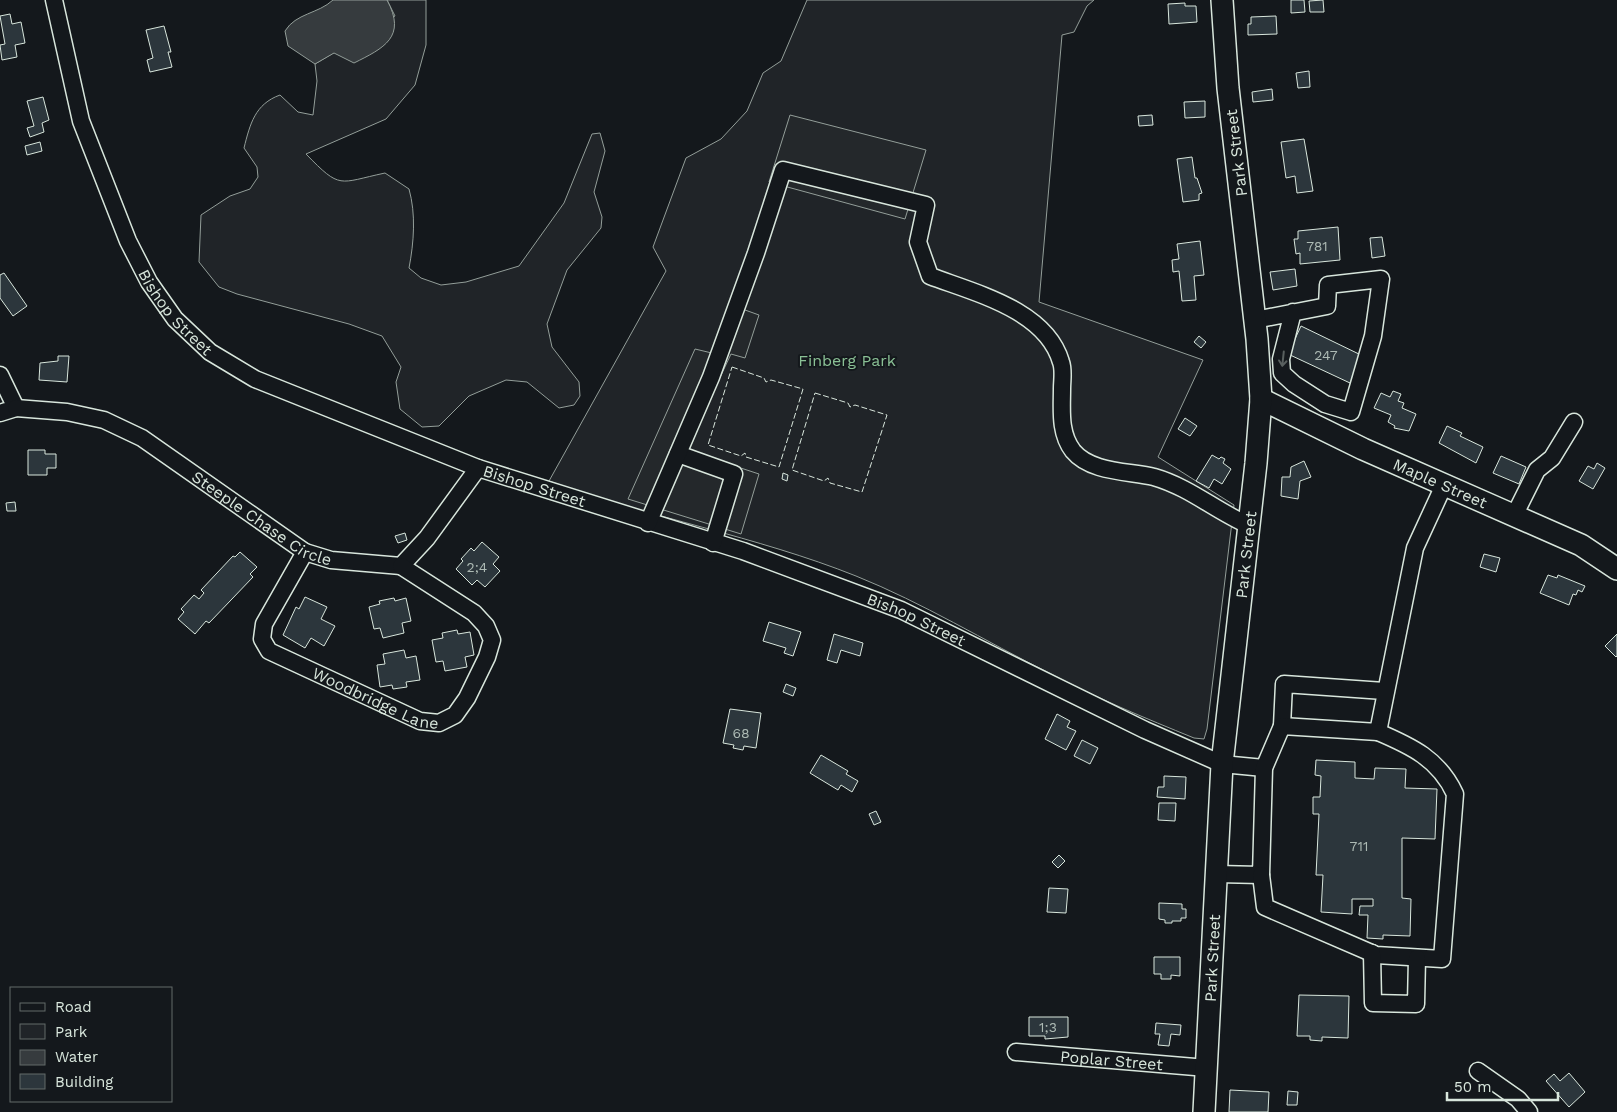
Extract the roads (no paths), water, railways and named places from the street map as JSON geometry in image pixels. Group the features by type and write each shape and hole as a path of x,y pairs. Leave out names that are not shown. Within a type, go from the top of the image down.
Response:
{"main road":[{"name":"Park Street","path":"1204,1112 1222,764 1261,399 1255,320 1228,88 1222,0"},
{"name":"Maple Street","path":"1261,399 1311,425 1582,545 1617,569"}],"street":[{"name":"Bishop Street","path":"54,0 82,121 128,241 149,282 175,319 210,352 255,379 478,468 777,564 901,610 1145,730 1222,764 1264,768"},
{"path":"648,523 711,377 783,170 926,205 918,242 930,276 983,294 1017,311 1041,331 1062,362 1062,418 1064,434 1074,452 1105,468 1154,477 1181,488 1248,525"},
{"path":"1255,320 1293,312 1327,306 1328,285 1381,279 1373,336 1351,412 1325,404 1294,384 1282,373 1281,359 1293,312"},
{"path":"0,375 16,408"},
{"name":"Steeple Chase Circle","path":"0,413 16,408 68,412 104,420 142,438 305,552 331,560 401,566"},
{"path":"1514,516 1537,470 1552,458 1574,422"},
{"path":"678,454 734,474 713,543"},
{"path":"401,566 427,538 478,468"},
{"path":"1378,732 1384,691 1415,548 1444,485"},
{"name":"Woodbridge Lane","path":"305,552 264,624 262,639 269,651 420,721 439,723 455,716 467,698 487,657 492,640 486,626 474,613 401,566"},
{"path":"1282,726 1378,732 1415,748 1447,777 1455,794 1442,959 1372,953 1265,908 1260,875 1264,768 1282,726 1284,684 1384,691"},
{"path":"1217,874 1260,875"},
{"path":"1372,953 1373,1003 1416,1004 1417,958"},
{"name":"Poplar Street","path":"1016,1052 1207,1068"},
{"path":"1478,1071 1518,1098 1529,1112"}],"water":[{"path":"333,0 387,0 393,13 394,23 393,32 389,40 375,52 354,63 334,53 315,64 288,46 285,31 290,25"}],"park label":[{"name":"Finberg Park","path":"847,360"}]}
